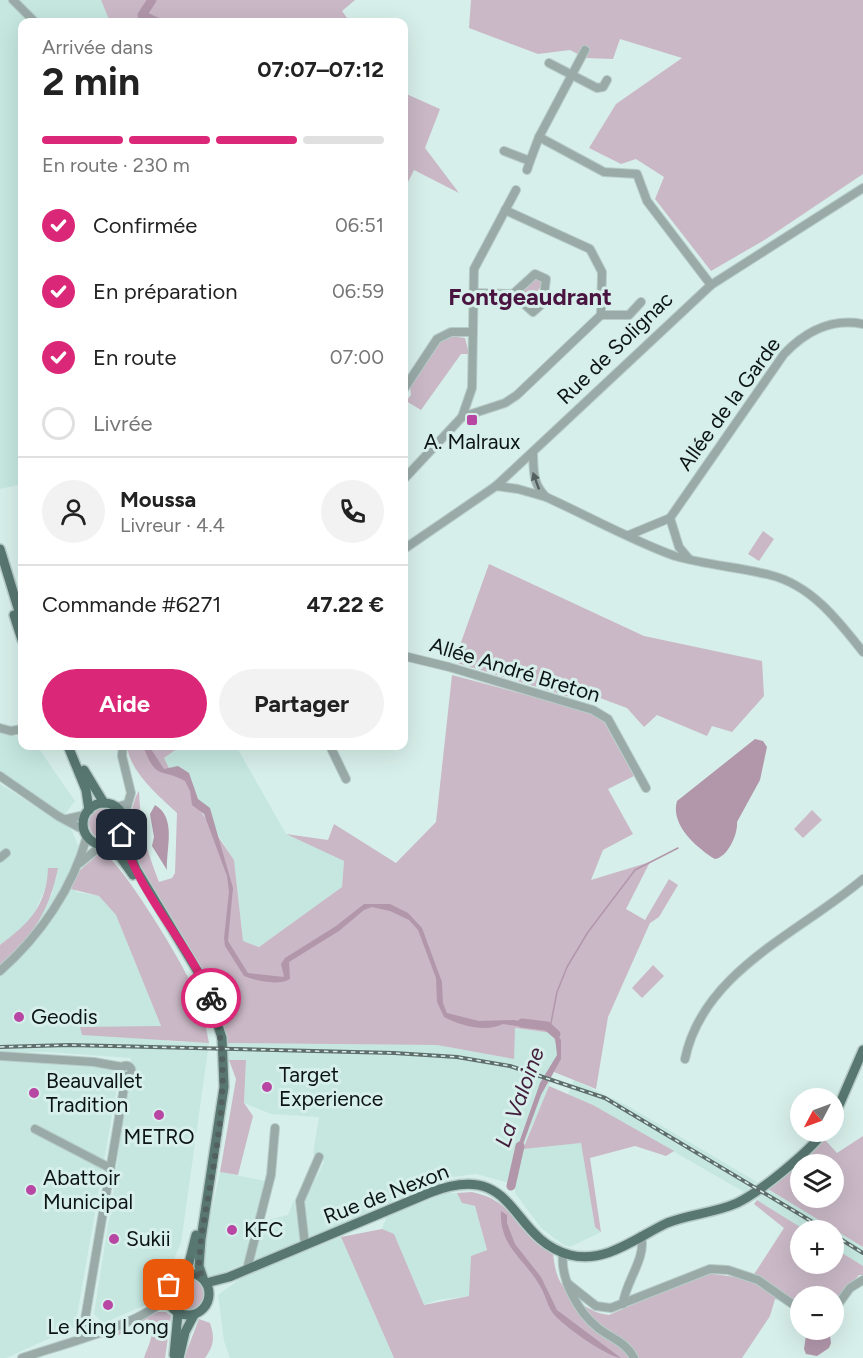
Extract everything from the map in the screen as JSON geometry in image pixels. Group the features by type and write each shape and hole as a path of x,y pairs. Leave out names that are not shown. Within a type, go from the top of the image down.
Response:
{"main road":[{"path":"0,549 18,608"},
{"path":"0,570 18,627"},
{"path":"70,750 84,784 87,813 86,833 105,845 124,862 186,960 205,998 216,1038 218,1090 194,1249 183,1273"},
{"path":"75,750 90,782 104,803 117,807 124,817 122,835 136,869 204,982 222,1038 224,1087 199,1266 209,1295 204,1308 194,1315 185,1332 179,1358"},
{"path":"87,813 104,803"},
{"path":"105,845 122,835"},
{"path":"844,1094 863,1050"},
{"name":"Rue de Nexon","path":"204,1280 229,1277 437,1190 472,1184 501,1195 542,1240 563,1252 593,1256 614,1251 669,1222 736,1204 816,1142"},
{"path":"173,1358 178,1313 169,1301 172,1280 183,1273 190,1273 204,1280"},
{"name":"Rue de Nexon","path":"209,1295 229,1277"},
{"path":"178,1313 194,1315"}],"street":[{"path":"12,0 31,18"},
{"path":"527,170 539,137 585,50"},
{"path":"549,63 597,88 603,87 607,80"},
{"path":"539,137 604,172 639,176 647,201 711,285"},
{"path":"504,151 530,161"},
{"name":"Rue de Solignac","path":"408,546 496,486 711,285 863,188"},
{"path":"408,475 462,417 472,387 474,269 516,190"},
{"path":"505,210 590,249 602,272 601,315"},
{"path":"473,292 513,294 532,312 543,303 546,279 535,274 513,294"},
{"path":"462,417 505,403 517,395 601,315 629,315 641,302"},
{"name":"Allée de la Garde","path":"670,518 784,354 797,340 811,331 832,323 863,324"},
{"path":"408,383 437,339 451,332 473,332"},
{"path":"533,453 532,474 538,489 546,497"},
{"path":"496,486 546,497 689,559 772,575 816,598 839,620 863,652"},
{"path":"629,534 670,518 679,547 689,559"},
{"name":"Allée André Breton","path":"408,657 593,710 608,719 646,788"},
{"path":"0,728 11,731 18,730"},
{"path":"123,750 122,756 131,785 124,817"},
{"path":"332,750 346,779"},
{"path":"0,776 86,833 78,864 44,925 0,971"},
{"path":"117,807 127,804"},
{"path":"61,818 75,819 87,813"},
{"path":"78,864 105,845"},
{"path":"685,1059 688,1045 707,1008 725,984 862,881"},
{"path":"0,1056 94,1062 122,1067 127,1065 131,1069 126,1076 82,1337"},
{"path":"248,1269 271,1175 275,1128"},
{"path":"35,1129 110,1168"},
{"path":"305,1245 300,1201 319,1157"},
{"path":"623,1304 624,1294 642,1251 641,1236"},
{"path":"563,1252 567,1283 579,1306 597,1328 621,1342 634,1358"},
{"path":"567,1283 596,1306 610,1308 710,1269 728,1270 758,1280 790,1302"},
{"path":"844,1296 850,1288 863,1280"},
{"path":"22,1358 41,1355 169,1301"},
{"path":"86,1317 94,1333"}],"shaded area":[{"path":"0,0 101,0 108,18 18,18 18,485 0,489"},
{"path":"101,0 355,0 342,11 347,18 108,18"},
{"path":"471,0 863,0 863,174 766,239 711,271 655,199 664,177 636,159 621,164 589,148 616,104 682,58 620,39 613,59 585,58 570,50 538,54 469,28"},
{"path":"408,95 440,109 425,148 459,193 414,170 408,182"},
{"path":"533,277 541,278 542,291 539,288 538,295 541,298 537,307 531,307 519,293"},
{"path":"450,336 465,338 469,354 461,354 421,410 408,402 411,395 410,386 439,342"},
{"path":"763,531 774,539 759,561 748,554"},
{"path":"489,564 644,636 762,661 764,696 732,732 712,726 707,736 657,715 644,727 627,708 600,698 573,698 454,662"},
{"path":"452,675 594,713 604,722 634,776 608,789 633,834 603,850 591,880 650,862 626,909 645,920 669,879 678,885 659,917 650,923 608,1017 596,1089 554,1072 559,1052 552,1033 515,1028 514,1059 437,1045 226,1043 204,974 158,901 130,849 127,838 128,828 139,791 144,838 159,882 172,878 175,873 177,813 140,775 128,750 175,750 164,758 169,768 189,779 194,787 196,800 202,813 234,860 243,941 259,947 342,887 344,861 286,834 328,840 334,824 396,863 436,822"},
{"path":"0,731 18,737 18,750 40,750 75,801 65,814 56,811 0,772"},
{"path":"755,739 763,741 767,747 760,780 737,822 736,833 728,850 715,859 700,849 681,827 677,819 677,801"},
{"path":"145,750 152,750 164,769 178,766 189,773 198,799 210,808 233,888 228,941 248,973 284,977 281,964 285,958 336,926 364,904 390,904 408,913 422,928 442,982 443,1003 447,1013 479,1021 514,1020 553,1028 561,1040 561,1059 541,1095 518,1158 514,1157 540,1083 557,1055 555,1037 550,1031 503,1024 488,1028 472,1027 444,1017 437,1002 436,978 418,930 409,920 390,911 372,907 364,910 339,931 289,962 290,979 274,982 244,976 225,946 229,892 227,876 204,814 192,805 190,791 185,781 155,769"},
{"path":"175,750 238,750 286,834 344,861 342,887 259,947 243,941 234,860 196,800 169,768 164,758"},
{"path":"0,784 71,829 80,850 96,855 79,871 76,892 99,896 116,915 167,1041 209,1043 181,1243 155,1301 103,1323 94,1314 131,1058 47,1052 0,1053 0,966 53,893 48,868 48,883 30,922 0,945"},
{"path":"155,805 162,811 168,825 167,870 152,846 154,837 150,814"},
{"path":"105,807 116,812 121,823 116,834 105,839 94,834 89,823 94,812"},
{"path":"812,810 822,820 803,838 794,829"},
{"path":"101,852 120,870 133,888 161,929 182,966 198,1001 209,1043 82,1035 80,1027 161,1026 116,915 99,896 71,889 79,871"},
{"path":"48,868 58,868 44,911 30,934 0,966 0,945 27,921 40,904 47,881"},
{"path":"653,965 664,976 642,998 632,988"},
{"path":"514,1028 552,1033 560,1052 549,1086 523,1148 581,1143 595,1227 601,1232 570,1247 562,1244 541,1228 515,1193 515,1189 506,1182 476,1174 445,1178 437,1172 411,1193 311,1237 308,1236 304,1202 324,1162 323,1158 313,1154 319,1117 271,1114 244,1103 246,1060 229,1060 226,1043 437,1045 514,1059"},
{"path":"0,1059 111,1068 119,1075 75,1327 6,1358 0,1358"},
{"path":"229,1060 246,1060 244,1103 253,1116 238,1175 220,1172 236,1079"},
{"path":"574,1080 628,1106 757,1182 744,1192 593,1105 568,1094"},
{"path":"549,1086 593,1105 674,1151 666,1156 635,1146 590,1158 601,1232 595,1227 581,1143 523,1149"},
{"path":"863,1136 863,1247 844,1235 844,1220 819,1220 799,1208 844,1208 844,1154 809,1154 823,1142 827,1142 837,1153"},
{"path":"790,1170 790,1202 768,1189"},
{"path":"220,1172 265,1181 243,1264 212,1277 206,1275 204,1268 207,1233"},
{"path":"768,1189 790,1202 790,1208 799,1208 819,1220 790,1221 757,1200"},
{"path":"472,1192 483,1195 510,1212 537,1242 553,1254 561,1284 572,1297 602,1314 609,1315 705,1273 751,1279 784,1228 754,1204 757,1200 790,1221 790,1274 844,1274 844,1254 863,1266 863,1275 859,1275 844,1292 844,1286 790,1286 790,1303 775,1299 770,1316 742,1358 394,1358 341,1237 382,1229 394,1234 424,1305 469,1296 471,1256 487,1250 475,1206 462,1203 457,1193"},
{"path":"447,1193 457,1193 462,1203 475,1206 487,1251 471,1256 470,1296 437,1300 424,1305 382,1229 387,1216"},
{"path":"294,1199 300,1238 298,1243 256,1260 252,1258 263,1221 288,1215"},
{"path":"501,1211 507,1215 507,1223 515,1244 541,1277 557,1310 621,1358 605,1352 584,1339 552,1312 540,1286 514,1252 504,1234"},
{"path":"844,1235 863,1247 863,1266 844,1254"},
{"path":"341,1237 394,1358 230,1358 224,1341 218,1295 244,1276"},
{"path":"188,1277 200,1282 205,1294 200,1306 188,1311 176,1306 171,1294 176,1282"},
{"path":"158,1312 166,1312 171,1316 165,1358 144,1358 152,1333 148,1319 124,1329 127,1332 118,1335 120,1328"},
{"path":"199,1319 210,1323 213,1333 212,1345 205,1358 184,1358"},
{"path":"805,1340 831,1340 829,1348 817,1356 806,1354"}],"waterway":[{"name":"La Valoine","path":"148,18 142,15 152,0"},
{"path":"550,1028 557,992 567,967 588,932 635,870 678,848"},
{"name":"La Valoine","path":"522,1023 547,1026 556,1034"},
{"name":"La Valoine","path":"511,1186 520,1146"}],"railway":[{"path":"0,1047 69,1045 394,1053 457,1057 510,1066 605,1098 809,1220"},
{"path":"844,1241 863,1253"}],"way so far":[{"path":"169,1285 172,1280 183,1273 202,1278 199,1270 201,1239 224,1087 222,1038 211,998"}],"place":[{"name":"A. Malraux","path":"472,420"},
{"name":"Geodis","path":"19,1017"},
{"name":"Target Experience","path":"267,1087"},
{"name":"Beauvallet Tradition","path":"34,1093"},
{"name":"METRO","path":"159,1115"},
{"name":"Abattoir Municipal","path":"31,1190"},
{"name":"KFC","path":"232,1230"},
{"name":"Sukii","path":"114,1239"},
{"name":"Le King Long","path":"108,1305"}],"district":[{"name":"Fontgeaudrant","path":"530,297"}],"route":[{"path":"122,835 131,860 190,956 211,998"}]}
